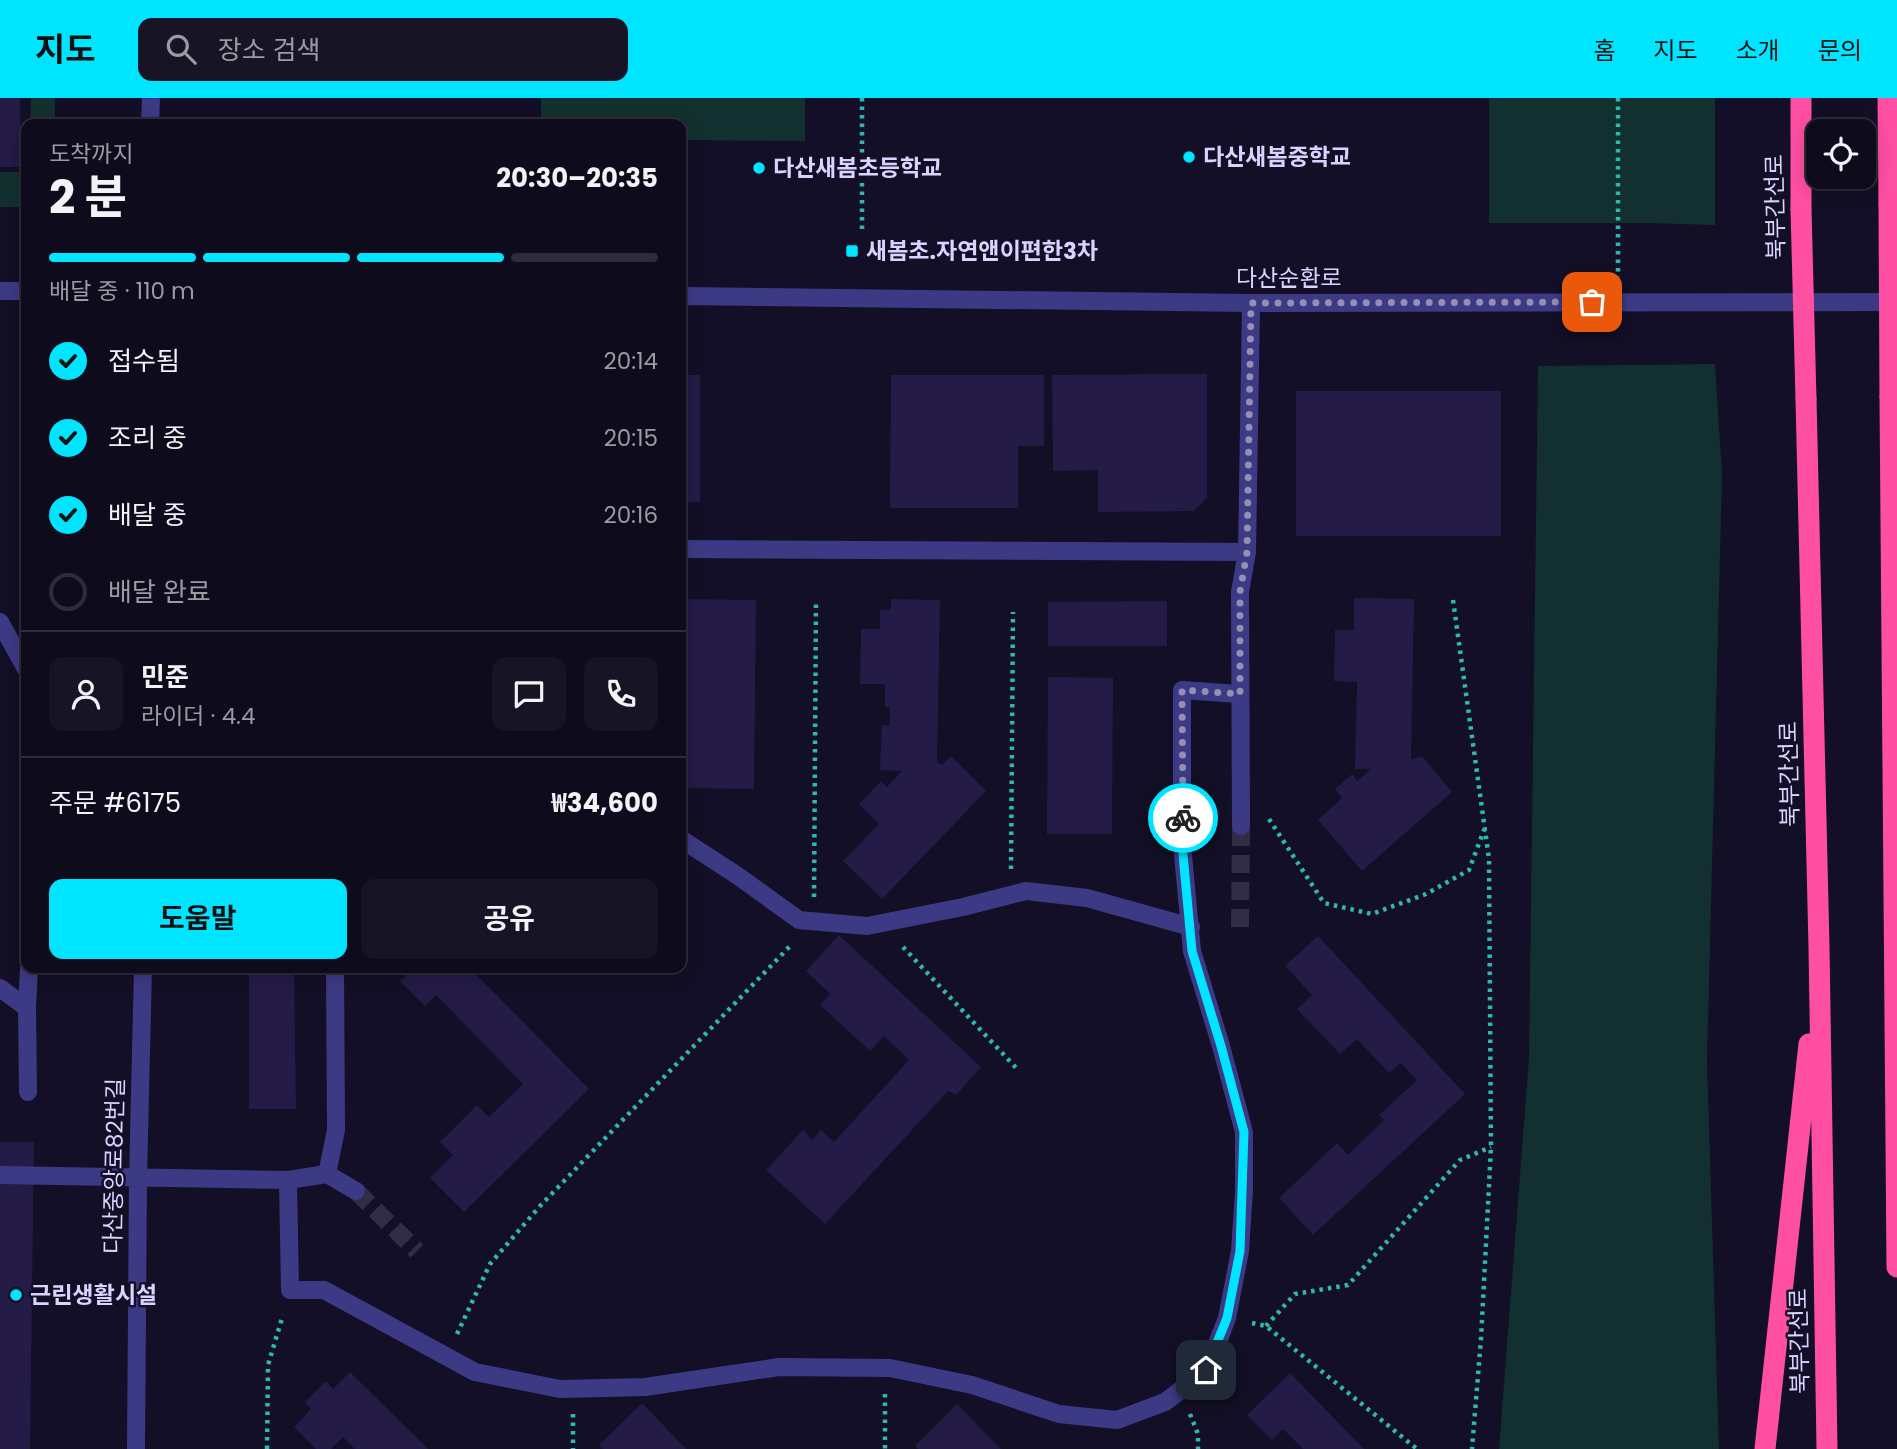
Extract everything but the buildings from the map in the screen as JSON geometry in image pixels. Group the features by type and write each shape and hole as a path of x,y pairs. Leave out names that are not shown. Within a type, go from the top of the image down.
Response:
{"highway":[{"name":"북부간선로","path":"1801,98 1801,209 1819,947 1827,1449"},
{"path":"1888,98 1897,1267"},
{"path":"1765,1449 1819,947"}],"street":[{"path":"150,98 150,119"},
{"path":"0,291 21,291"},
{"name":"다산순환로","path":"686,296 1251,303 1897,302"},
{"path":"1241,826 1240,592 1247,552 1251,303"},
{"path":"686,549 1247,552"},
{"path":"0,622 21,660"},
{"path":"288,1180 290,1290 324,1290 475,1372 560,1389 645,1387 779,1367 884,1368 972,1385 1059,1414 1117,1420 1165,1402 1206,1370 1227,1318 1240,1251 1244,1132 1192,951 1182,844 1182,690 1240,694"},
{"path":"686,842 799,920 867,926 1026,891 1087,898 1191,927"},
{"path":"28,1092 29,973"},
{"name":"다산중앙로82번길","path":"136,1449 143,973"},
{"path":"327,1174 336,1130 335,973"},
{"path":"0,988 27,1008"},
{"path":"0,1175 288,1180 327,1174 356,1191"}],"path":[{"path":"862,98 862,234"},
{"path":"1618,98 1618,302"},
{"path":"1453,600 1489,859 1491,1147 1472,1449"},
{"path":"447,1357 490,1264 540,1206 814,921 816,601"},
{"path":"1011,894 1013,612"},
{"path":"1241,775 1324,903 1372,914 1426,894 1469,870 1485,829"},
{"path":"881,923 1019,1071"},
{"path":"1266,1326 1294,1294 1348,1285 1460,1160 1491,1147"},
{"path":"267,1449 268,1365 290,1290"},
{"path":"1227,1318 1266,1326 1418,1449"},
{"path":"884,1368 885,1449"}],"green space":[{"path":"31,98 55,98 55,119 30,119"},
{"path":"541,98 805,98 805,141 686,140 686,119 541,119"},
{"path":"1489,98 1715,98 1715,225 1489,223"},
{"path":"0,172 21,172 21,207 0,207"},
{"path":"1715,364 1722,475 1707,1061 1719,1449 1499,1449 1529,1058 1538,366"}],"tunnel":[{"path":"1240,927 1241,826"},
{"path":"356,1191 417,1251"}],"way so far":[{"path":"1183,818 1182,690 1240,694 1240,592 1247,552 1251,303 1592,302"}],"place":[{"name":"다산새봄중학교","path":"1189,157"},
{"name":"다산새봄초등학교","path":"759,168"},
{"name":"새봄초.자연앤이편한3차","path":"852,251"},
{"name":"근린생활시설","path":"16,1295"}],"route":[{"path":"1183,818 1182,844 1192,951 1244,1132 1240,1251 1227,1318 1206,1370"}]}
